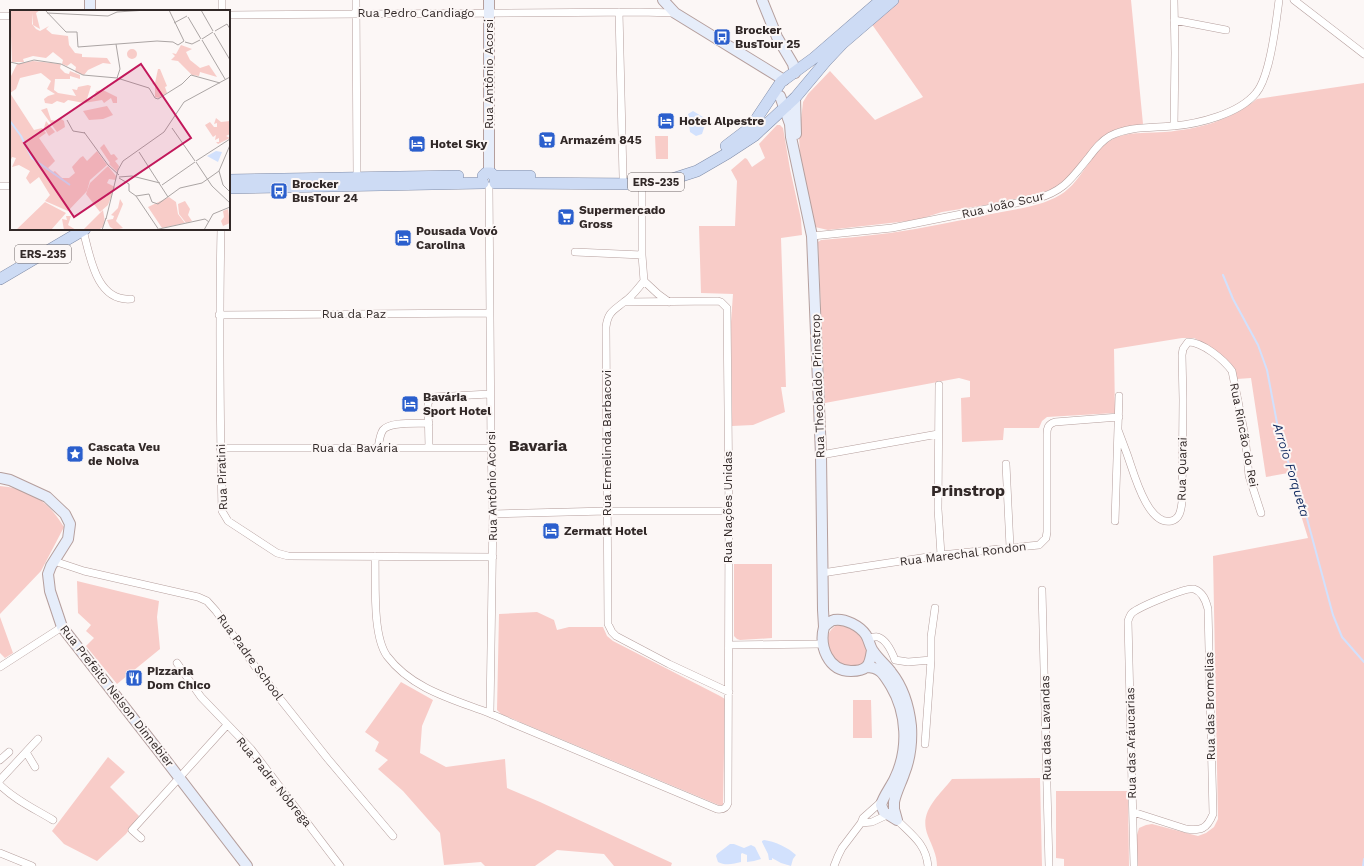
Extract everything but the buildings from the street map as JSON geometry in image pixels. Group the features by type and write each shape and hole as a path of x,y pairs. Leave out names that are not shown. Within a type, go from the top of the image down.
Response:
{"main road":[{"name":"ERS-235","path":"230,180 357,178 623,178 652,176 668,173 695,164 734,141 750,127 781,85 881,0"},
{"name":"ERS-235","path":"230,188 489,179 642,184 669,180 709,165 754,136 784,108 843,43 893,0"},
{"path":"795,73 796,94"},
{"path":"793,80 796,94 785,100 781,85 793,80"},
{"name":"ERS-235","path":"0,271 68,230"},
{"name":"ERS-235","path":"0,279 84,230"}],"street":[{"path":"356,0 357,178"},
{"name":"Rua Antônio Acorsi","path":"489,0 489,313 493,514 490,713"},
{"path":"663,0 675,13 761,67 781,85"},
{"path":"762,0 777,37 793,64 795,73"},
{"path":"1174,0 1174,126"},
{"name":"Rua João Scur","path":"812,236 892,228 1036,200 1057,191 1066,184 1097,146 1111,136 1131,129 1174,126 1195,122 1222,114 1242,105 1257,93 1264,76 1274,35 1279,0"},
{"path":"1294,0 1364,54"},
{"path":"619,12 623,178"},
{"name":"Rua Pedro Candiago","path":"230,15 356,13 675,13"},
{"path":"1174,20 1226,30"},
{"name":"Rua Theobaldo Prinstrop","path":"781,85 784,108 790,124 796,164 812,236 821,454 824,627 822,644"},
{"name":"Rua Theobaldo Prinstrop","path":"796,94 796,164"},
{"path":"642,184 642,255 644,281 669,302"},
{"path":"84,230 93,267 104,290 112,296 123,300 130,299"},
{"name":"Rua Piratini","path":"221,230 220,448 222,512 228,521 277,553 288,556 493,557"},
{"path":"575,252 642,255"},
{"name":"Rua Ermelinda Barbacovi","path":"644,281 624,302 614,308 609,315 606,327 608,624 612,632 670,664 729,692"},
{"name":"Rua Nações Unidas","path":"490,713 717,809 724,809 728,804 729,511 727,308 718,301 624,302"},
{"name":"Rua da Paz","path":"220,315 489,313"},
{"name":"Rua Rincão do Rei","path":"1183,349 1188,342 1200,345 1227,365 1232,372 1245,436 1249,476 1261,513"},
{"name":"Rua Quarai","path":"1118,430 1138,485 1154,516 1166,522 1173,520 1179,516 1182,502 1183,349"},
{"path":"939,385 938,509 941,555"},
{"path":"430,448 429,401 434,397 490,394"},
{"path":"1115,521 1120,396"},
{"name":"Rua Marechal Rondon","path":"822,573 941,555 1039,545 1046,538 1048,426 1055,422 1119,417"},
{"path":"378,448 382,431 386,426 393,424 429,423"},
{"path":"821,454 938,434"},
{"name":"Rua da Bavária","path":"220,448 491,448"},
{"path":"1006,464 1010,547"},
{"name":"Rua Prefeito Nelson Dinnebier","path":"0,478 10,480 47,497 65,514 70,524 68,539 54,561 48,574 48,582 53,602 62,627 247,866"},
{"path":"493,514 607,511 729,511"},
{"path":"375,556 377,628 380,642 387,656 407,676 421,686 440,696 490,713"},
{"name":"Rua Padre School","path":"54,561 84,571 198,596 207,601 216,611 254,665 309,735 394,836"},
{"name":"Rua das Bromelias","path":"1128,621 1130,616 1137,609 1188,589 1194,589 1199,592 1206,602 1213,814 1206,826 1201,829 1194,830 1186,829 1133,812"},
{"name":"Rua das Lavandas","path":"1042,590 1049,866"},
{"path":"925,744 931,660 931,638 935,608"},
{"path":"823,610 833,620 845,621 860,628 868,638 872,650 893,674 901,688 909,714 911,741 905,772 895,796 894,809 897,820"},
{"path":"824,627 833,620"},
{"name":"Rua das Aráucarias","path":"1128,621 1134,866"},
{"path":"0,667 62,627"},
{"path":"868,638 876,636 879,637 891,649 895,660 908,662 931,660"},
{"path":"729,645 822,644 827,658 838,668 846,671 855,671 866,667 874,667 879,669 895,694 900,706 904,723 904,743 900,766 896,777 882,801 867,813 842,848 834,866"},
{"path":"866,667 870,660 872,650"},
{"name":"Rua Padre Nóbrega","path":"177,663 201,697 251,750 340,866"},
{"path":"141,838 132,830 227,725"},
{"path":"0,780 38,739"},
{"path":"0,760 9,752"},
{"path":"26,752 35,767"},
{"path":"0,784 8,793 53,820"},
{"path":"882,801 882,809 887,815 897,820 923,846 928,866"},
{"path":"861,823 872,822 887,815"},
{"path":"0,853 32,866"}],"shaded area":[{"path":"899,0 1131,0 1143,124 1117,129 1095,144 1065,181 1051,190 998,203 942,212 917,220 828,230 815,227 801,166 799,138 803,102 808,94 830,71 875,120 923,97 871,23"},
{"path":"1364,83 1364,866 1137,866 1137,835 1139,828 1152,824 1198,836 1206,833 1214,827 1218,819 1213,556 1308,538 1288,473 1266,477 1251,378 1237,379 1234,369 1227,360 1204,343 1194,338 1182,338 1114,349 1115,413 1047,417 1042,421 1039,428 1004,428 1003,440 962,442 961,398 970,397 970,381 959,378 825,403 818,242 821,240 915,229 1035,205 1052,199 1068,189 1102,147 1120,136 1190,129 1225,118 1247,107 1257,99"},
{"path":"777,125 780,125 783,128 801,219 802,235 781,238 786,387 781,387 785,412 753,425 732,426 731,322 733,294 701,293 699,226 735,226 737,181 731,170 745,158 752,167 765,158 759,144"},
{"path":"655,136 668,136 668,159 656,159"},
{"path":"0,486 21,490 38,498 52,510 64,527 41,571 0,614"},
{"path":"734,564 772,564 772,638 740,640 734,636"},
{"path":"77,581 159,601 157,617 160,649 117,684 86,646 94,638 86,631 91,625 78,613"},
{"path":"537,612 554,620 557,630 569,627 603,627 607,636 613,641 725,699 723,806 501,714 497,710 499,614"},
{"path":"0,617 13,653 5,658 0,653"},
{"path":"838,624 858,630 869,647 864,664 848,668 834,660 828,650 827,640 830,631"},
{"path":"401,682 433,700 422,726 420,753 446,767 505,759 507,788 672,863 671,866 614,866 604,854 557,850 535,866 485,866 481,862 444,865 440,833 403,791 378,769 388,760 375,751 379,742 365,732"},
{"path":"853,700 871,700 872,738 853,738"},
{"path":"108,757 125,772 110,787 139,816 126,834 97,861 64,844 52,831"},
{"path":"1040,778 1042,866 937,866 935,854 928,836 926,820 931,805 952,779"},
{"path":"1056,791 1128,791 1129,866 1064,866 1064,859 1056,858"}],"water":[{"path":"693,111 703,117 706,122 702,134 696,136 690,132 688,114"},
{"path":"764,840 781,845 796,855 791,866 772,858 772,860 769,860 768,854 762,842"},
{"path":"730,844 744,848 751,845 755,847 761,859 747,862 747,855 742,853 741,862 727,864 718,862 716,856 717,854"}],"waterway":[{"name":"Arroio Forqueta","path":"1223,275 1233,299 1258,345 1267,370 1281,444 1299,489 1333,615 1342,637 1364,662"},
{"name":"Arroio Forqueta","path":"1363,866 1364,859"}],"place":[{"name":"Brocker BusTour 25","path":"722,37"},
{"name":"Hotel Alpestre","path":"666,121"},
{"name":"Armazém 845","path":"547,140"},
{"name":"Hotel Sky","path":"417,144"},
{"name":"Brocker BusTour 24","path":"279,191"},
{"name":"Supermercado Gross","path":"566,217"},
{"name":"Pousada Vovó Carolina","path":"403,238"},
{"name":"Bavária Sport Hotel","path":"410,404"},
{"name":"Cascata Veu de Noiva","path":"75,454"},
{"name":"Zermatt Hotel","path":"551,531"},
{"name":"Pizzaria Dom Chico","path":"134,678"}],"district":[{"name":"Bavaria","path":"538,445"},
{"name":"Prinstrop","path":"968,490"}]}
